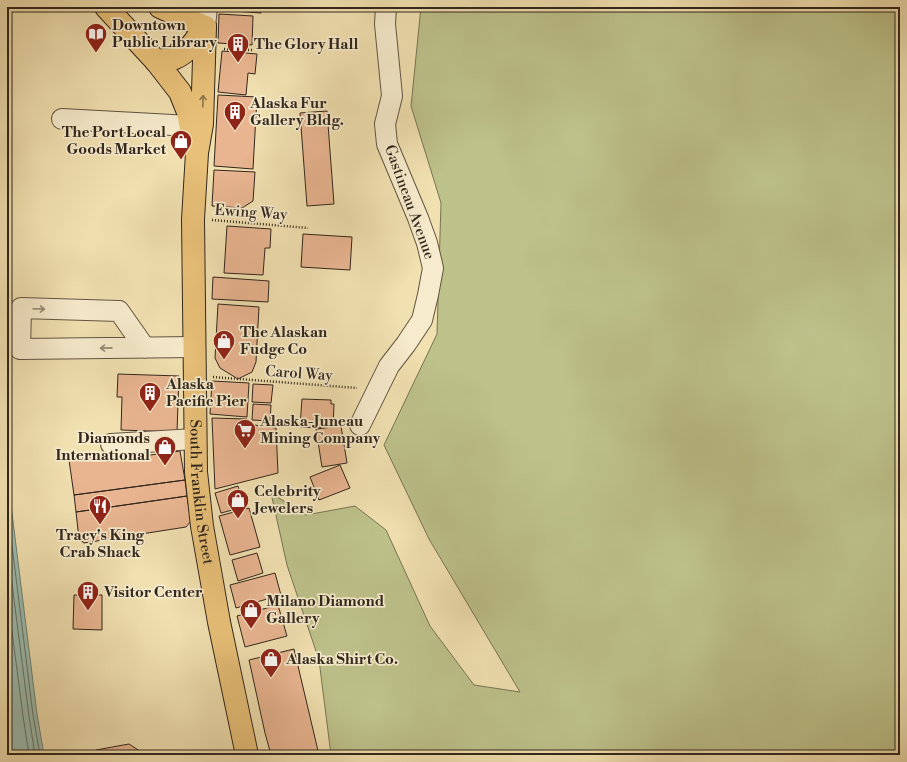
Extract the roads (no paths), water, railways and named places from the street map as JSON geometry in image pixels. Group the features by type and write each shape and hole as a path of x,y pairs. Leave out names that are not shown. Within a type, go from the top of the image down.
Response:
{"main road":[{"name":"South Franklin Street","path":"106,7 156,61 180,92 188,112 197,153"},
{"path":"156,61 174,58 184,53 193,44 206,17 160,7"},
{"name":"South Franklin Street","path":"206,17 202,124 197,153 193,219 196,472 219,622 247,755"}],"street":[{"name":"Gastineau Avenue","path":"360,425 389,366 422,320 433,268 427,243 418,218 387,144 385,124 392,96 385,24 386,7"},
{"path":"62,119 190,126"},
{"path":"145,348 119,311 21,308 20,349 145,348 194,347"},
{"path":"111,444 196,439"}],"water":[{"path":"7,473 37,714 44,755 7,755"}],"place":[{"name":"Downtown Public Library","path":"96,54"},
{"name":"The Glory Hall","path":"238,64"},
{"name":"Alaska Fur Gallery Bldg.","path":"235,132"},
{"name":"The Port Local Goods Market","path":"181,160"},
{"name":"The Alaskan Fudge Co","path":"224,360"},
{"name":"Alaska Pacific Pier","path":"150,412"},
{"name":"Alaska-Juneau Mining Company","path":"245,450"},
{"name":"Diamonds International","path":"165,466"},
{"name":"Celebrity Jewelers","path":"238,520"},
{"name":"Tracy's King Crab Shack","path":"100,526"},
{"name":"Visitor Center","path":"88,612"},
{"name":"Milano Diamond Gallery","path":"251,630"},
{"name":"Alaska Shirt Co.","path":"271,678"}]}
